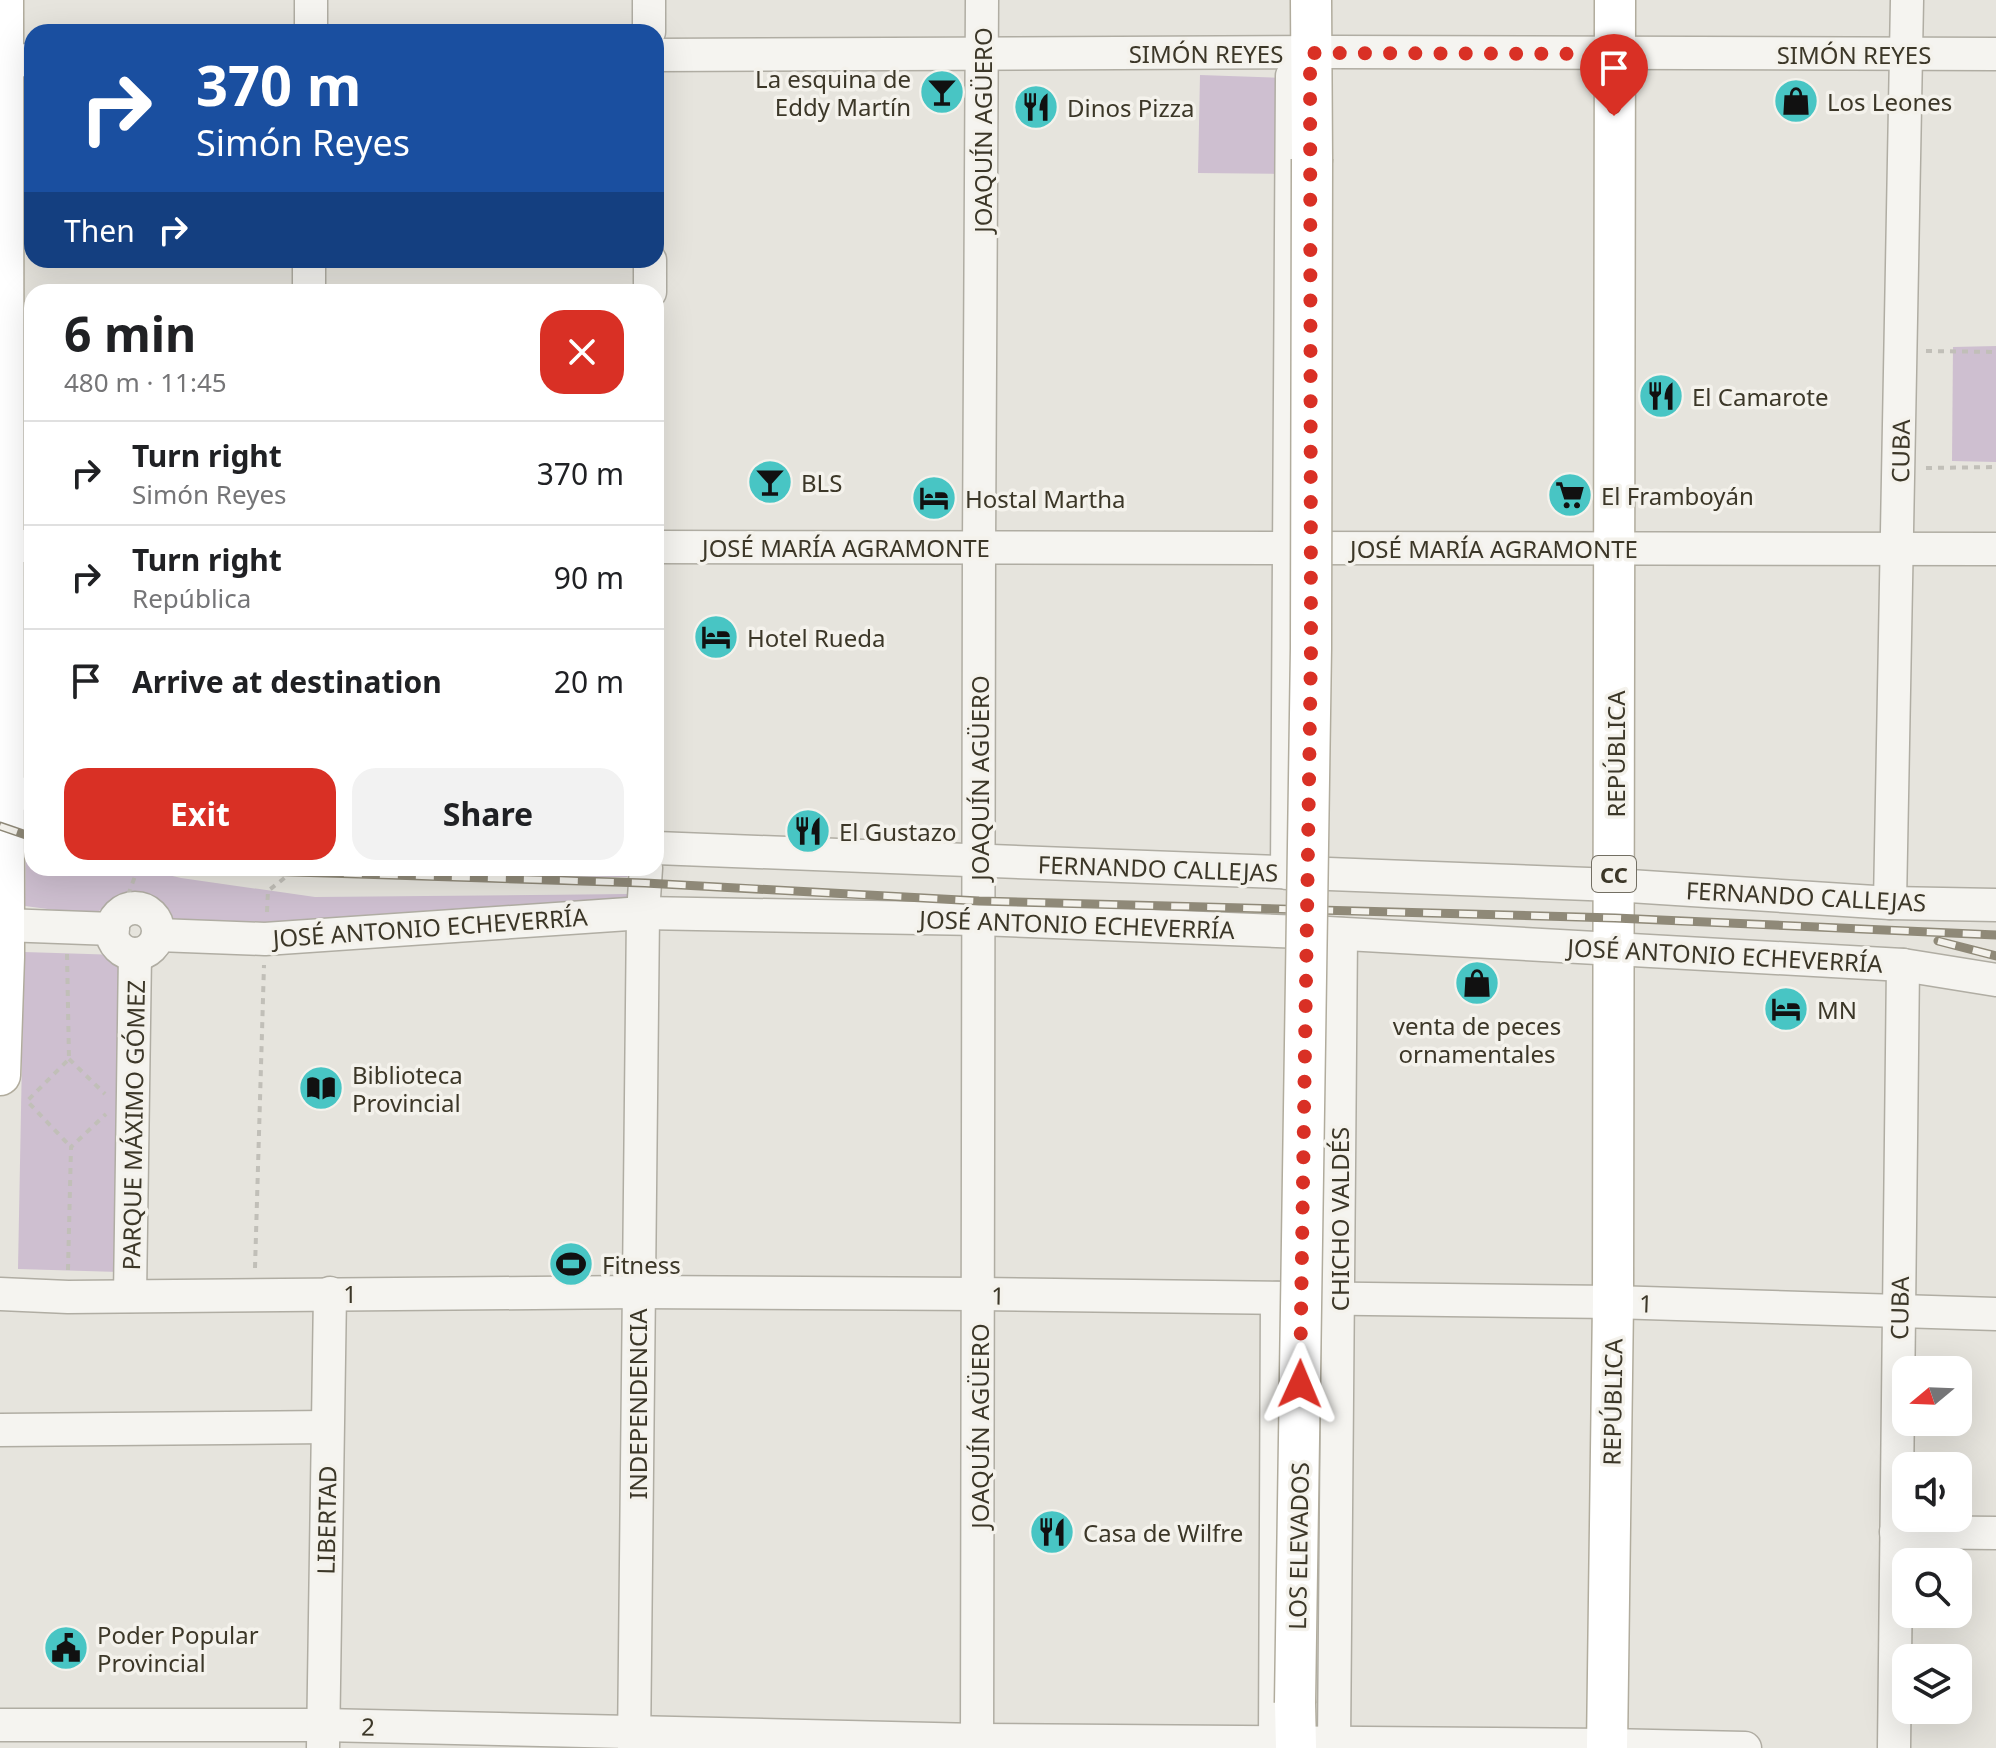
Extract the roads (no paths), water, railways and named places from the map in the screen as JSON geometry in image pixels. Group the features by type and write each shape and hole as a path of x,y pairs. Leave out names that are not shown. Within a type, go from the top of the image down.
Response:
{"main road":[{"path":"0,1075 3,947 17,794 12,546 11,61 3,0"},
{"name":"LOS ELEVADOS","path":"1311,0 1301,53 1312,159 1311,648 1295,1703 1322,1745"},
{"name":"REPÚBLICA","path":"1607,1746 1615,948 1615,0"}],"street":[{"path":"311,0 311,24"},
{"path":"649,0 649,24"},
{"name":"JOAQUÍN AGÜERO","path":"977,1744 982,0"},
{"name":"CUBA","path":"1890,903 1907,0"},
{"path":"1287,873 1288,547 1301,53"},
{"name":"SIMÓN REYES","path":"664,55 1996,54"},
{"name":"JOSÉ MARÍA AGRAMONTE","path":"664,547 1996,549"},
{"name":"FERNANDO CALLEJAS","path":"664,848 1614,885 1890,903 1996,905"},
{"name":"INDEPENDENCIA","path":"634,1740 637,1292 645,876"},
{"path":"3,947 67,927 117,920 139,908 148,911 154,918 146,945"},
{"name":"JOSÉ ANTONIO ECHEVERRÍA","path":"146,945 643,913 979,919 1341,934 1903,965 1996,980"},
{"name":"CHICHO VALDÉS","path":"1322,1745 1338,1299 1341,934"},
{"name":"PARQUE MÁXIMO GÓMEZ","path":"130,1296 146,945"},
{"name":"CUBA","path":"1897,1452 1903,965"},
{"name":"1","path":"0,1294 68,1297 330,1293 979,1294 1613,1302 1996,1314"},
{"name":"LIBERTAD","path":"323,1736 330,1293"},
{"path":"1277,1298 1322,1745"},
{"path":"0,1430 327,1427"},
{"path":"1896,1532 1996,1533"},
{"name":"CUBA","path":"1894,1748 1896,1532"},
{"name":"2","path":"0,1725 323,1736 977,1744 1745,1748"}],"railway":[{"path":"0,826 24,834"},
{"path":"421,876 645,883 979,901 1615,918 1996,935"},
{"path":"1938,941 1996,956"}],"place":[{"name":"La esquina de Eddy Martín","path":"942,92"},
{"name":"Los Leones","path":"1796,101"},
{"name":"Dinos Pizza","path":"1036,107"},
{"name":"El Camarote","path":"1661,396"},
{"name":"BLS","path":"770,482"},
{"name":"El Framboyán","path":"1570,495"},
{"name":"Hostal Martha","path":"934,498"},
{"name":"Hotel Rueda","path":"716,637"},
{"name":"El Gustazo","path":"808,831"},
{"name":"venta de peces ornamentales","path":"1477,983"},
{"name":"MN","path":"1786,1009"},
{"name":"Biblioteca Provincial","path":"321,1088"},
{"name":"Fitness","path":"571,1264"},
{"name":"Casa de Wilfre","path":"1052,1532"},
{"name":"Poder Popular Provincial","path":"66,1648"}]}
